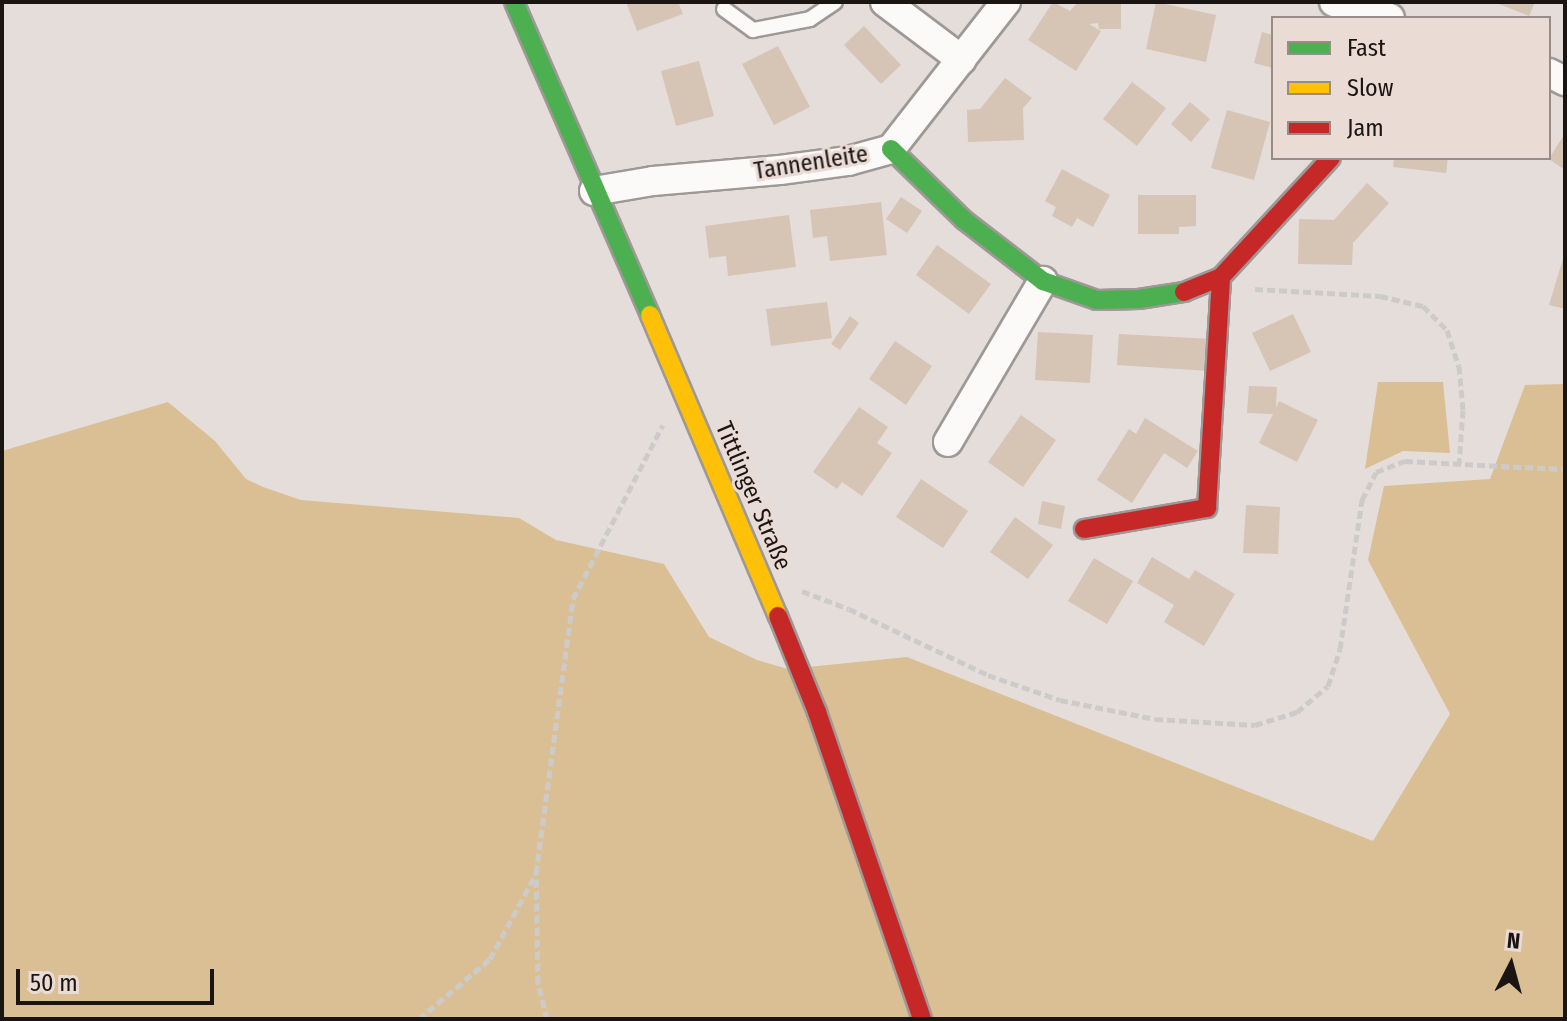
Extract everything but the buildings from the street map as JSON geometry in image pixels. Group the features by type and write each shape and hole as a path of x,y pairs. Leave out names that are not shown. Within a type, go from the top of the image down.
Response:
{"street":[{"name":"Tittlinger Straße","path":"514,2 817,712 922,1019"},
{"path":"885,2 962,60"},
{"name":"Tannenleite","path":"594,191 653,181 848,161 891,149 1006,2"},
{"path":"1334,2 1383,16"},
{"path":"891,149 964,220 1043,281 1097,300 1139,299 1221,282 1329,160"},
{"path":"948,442 1043,281"},
{"path":"1084,529 1207,508 1221,282"}],"lane":[{"path":"724,9 753,30 810,19 835,2"}],"path":[{"path":"1221,282 1380,296 1423,306 1447,330 1459,366 1463,410 1459,464"},
{"path":"547,1019 538,983 536,873 573,599 681,388"},
{"path":"795,576 801,591 849,609 988,675 1060,700 1155,719 1255,725 1297,712 1328,686 1340,649 1362,500 1376,472 1405,461 1565,469"},
{"path":"419,1019 490,959 536,873"}],"shaded area":[{"path":"1378,382 1443,382 1450,453 1403,451 1365,469"},
{"path":"1565,384 1565,1019 2,1019 2,451 168,402 215,441 246,479 263,487 301,500 519,518 556,540 664,564 709,637 757,660 788,669 907,657 1373,841 1450,714 1368,560 1384,486 1490,479 1525,385"}],"traffic: fast":[{"path":"514,2 650,315"},
{"path":"891,149 964,220 1043,281 1097,300 1139,299 1184,292"}],"traffic: slow":[{"path":"650,315 778,616"}],"traffic: jam":[{"path":"1184,292 1221,277 1329,160"},
{"path":"1084,529 1207,508 1221,277"},
{"path":"778,616 817,712 922,1019"}]}
